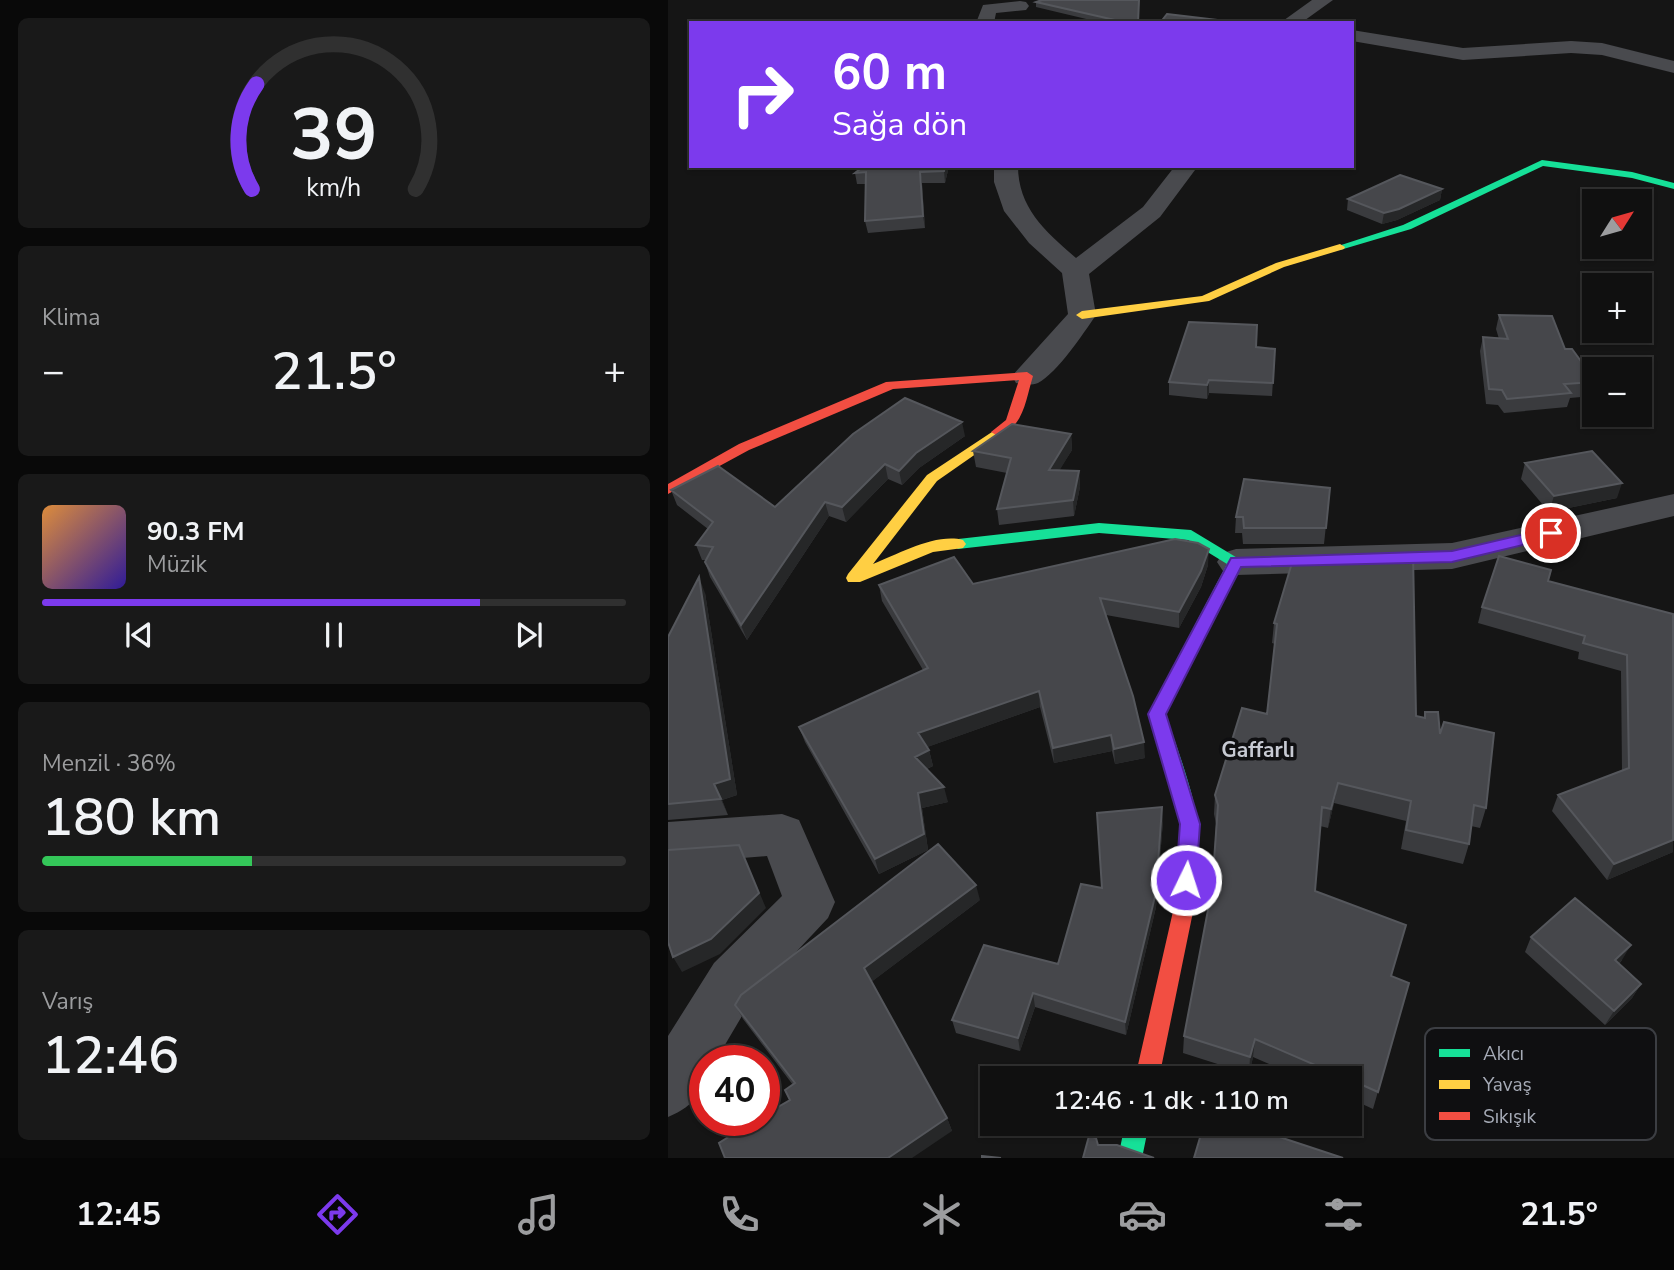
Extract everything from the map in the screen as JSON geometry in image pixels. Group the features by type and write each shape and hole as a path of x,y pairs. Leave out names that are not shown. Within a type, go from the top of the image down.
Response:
{"street":[{"path":"1293,21 1328,1"},
{"path":"986,21 989,9 1020,6"},
{"path":"1354,35 1462,54 1571,47 1602,49 1674,67"},
{"path":"1674,186 1632,175 1542,163 1407,227 1280,265 1205,299 1082,315 1047,358 1027,376 1012,422 932,478 854,578 931,547 1099,528 1191,536 1236,562 1452,556 1674,505"},
{"path":"1075,271 1136,228 1175,188 1186,168"},
{"path":"998,169 1007,196 1038,238 1075,271 1082,315"},
{"path":"668,490 744,447 891,385 1027,376"},
{"path":"1150,1066 1184,907 1190,824 1157,714 1236,562"},
{"path":"668,843 782,834 810,902 733,981 668,1088"},
{"path":"1130,1158 1135,1136"}],"building":[{"path":"1139,0 1138,21 1119,21 1036,2"},
{"path":"1167,14 1226,21 1162,21"},
{"path":"861,168 945,168 944,171 920,172 923,216 865,221 866,172 855,173"},
{"path":"1400,175 1442,189 1384,213 1348,199"},
{"path":"1499,315 1552,316 1565,349 1572,349 1582,363 1582,383 1564,384 1571,393 1507,399 1502,390 1489,389 1483,337 1508,339"},
{"path":"1189,322 1257,325 1256,347 1275,349 1273,383 1209,380 1207,385 1169,382"},
{"path":"905,398 962,422 916,453 899,471 885,464 842,507 825,502 741,625 705,562 713,547 696,545 713,522 671,490 718,466 775,507 853,434"},
{"path":"1012,424 1071,434 1049,470 1079,471 1073,500 997,509 1011,458 973,451"},
{"path":"1592,451 1622,483 1554,496 1525,463"},
{"path":"1244,479 1330,488 1326,528 1244,528 1243,517 1236,517"},
{"path":"1175,539 1198,543 1209,549 1201,571 1179,612 1100,598 1133,696 1144,742 1114,749 1111,735 1053,748 1039,691 918,733 929,750 915,757 944,787 918,793 924,834 875,859 799,727 928,668 879,585 954,557 973,584"},
{"path":"1413,553 1416,716 1425,718 1425,712 1438,712 1440,734 1444,722 1494,733 1486,808 1474,805 1469,844 1406,830 1411,801 1338,783 1331,809 1322,807 1315,891 1406,925 1391,976 1409,983 1378,1092 1362,1085 1362,1066 1317,1066 1255,1039 1250,1057 1184,1036 1212,889 1218,805 1215,795 1242,708 1267,714 1277,624 1274,623 1294,556"},
{"path":"1499,556 1551,570 1548,581 1673,614 1673,840 1614,864 1558,795 1629,768 1627,655 1583,643 1585,636 1482,607"},
{"path":"699,577 730,779 714,784 721,799 668,804 668,637"},
{"path":"1162,807 1156,892 1125,1022 1033,993 1018,1038 952,1020 984,945 1058,964 1081,884 1102,888 1097,813"},
{"path":"938,844 976,885 864,968 947,1118 888,1158 725,1158 719,1143 730,1136 780,1136 780,1106 790,1100 785,1090 795,1083 780,1064 780,1045 766,1045 735,1005 741,995"},
{"path":"739,845 759,893 711,939 673,957 668,942 668,850"},
{"path":"1575,898 1631,945 1615,960 1641,984 1614,1011 1531,937"},
{"path":"1089,1136 1096,1138 1098,1145 1117,1145 1154,1158 1083,1158"},
{"path":"1200,1136 1276,1136 1343,1158 1194,1158"}],"traffic: fast":[{"path":"1340,247 1407,227 1542,163 1632,175 1674,186"},
{"path":"958,544 1099,528 1191,535 1236,562 1157,714 1190,824 1188,854"},
{"path":"1130,1158 1135,1136"}],"traffic: slow":[{"path":"1082,315 1205,299 1280,265 1340,247"},
{"path":"958,544 931,547 854,578 932,478 998,432"}],"traffic: jam":[{"path":"668,490 744,447 891,385 1027,376 1012,422 998,432"},
{"path":"1150,1066 1184,907 1188,854"}],"district":[{"name":"Gaffarlı","path":"1258,750"}],"route":[{"path":"1186,880 1190,824 1157,714 1236,562 1452,556 1551,533"}]}
